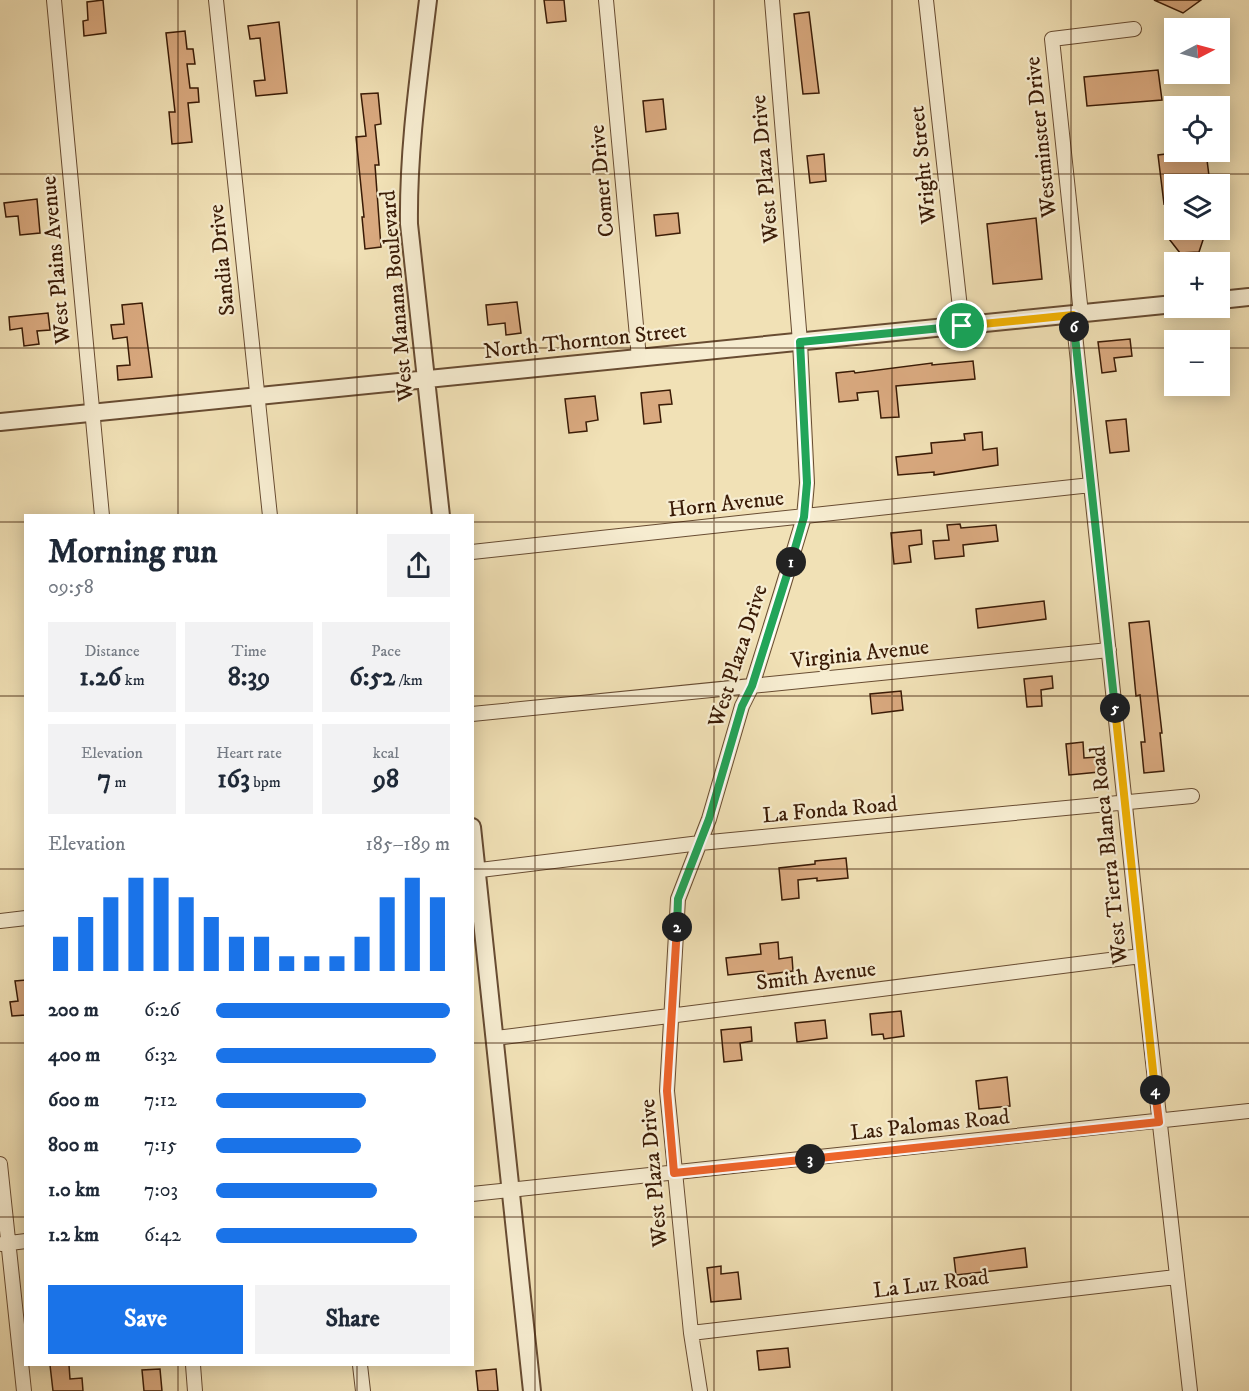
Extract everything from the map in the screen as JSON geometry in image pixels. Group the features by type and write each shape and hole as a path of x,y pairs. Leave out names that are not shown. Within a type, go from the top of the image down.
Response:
{"street":[{"name":"West Plains Avenue","path":"54,0 102,514"},
{"name":"Sandia Drive","path":"216,0 270,514"},
{"name":"West Manana Boulevard","path":"428,0 412,131 409,224 441,514"},
{"name":"Comer Drive","path":"606,0 639,358"},
{"name":"West Plaza Drive","path":"700,1391 691,1333 667,1091 678,899 700,843 742,706 752,686 804,517 807,483 800,342 772,0"},
{"name":"Wright Street","path":"926,0 962,326"},
{"name":"Westminster Drive","path":"1077,314 1052,39 1134,29"},
{"path":"1230,299 1249,297"},
{"name":"North Thornton Street","path":"0,422 1164,305"},
{"name":"West Tierra Blanca Road","path":"1077,314 1091,485 1190,1391"},
{"name":"Horn Avenue","path":"474,552 1091,485"},
{"name":"Virginia Avenue","path":"474,714 1109,650"},
{"name":"La Fonda Road","path":"475,871 700,843 1192,796"},
{"path":"475,871 496,1038 532,1391"},
{"path":"0,921 24,918"},
{"name":"Smith Avenue","path":"496,1038 1141,956"},
{"name":"Las Palomas Road","path":"474,1194 1249,1112"},
{"path":"0,1164 4,1243 24,1391"},
{"path":"4,1243 24,1241"},
{"name":"La Luz Road","path":"691,1333 1176,1277"},
{"path":"193,1366 195,1391"},
{"path":"360,1366 363,1391"}],"building":[{"path":"103,0 106,33 84,36 83,21 88,20 87,2"},
{"path":"544,0 564,0 566,21 547,23"},
{"path":"1154,0 1201,0 1183,13"},
{"path":"809,12 819,93 803,94 794,14"},
{"path":"279,22 287,93 256,96 254,81 265,80 260,38 250,39 248,26"},
{"path":"185,31 187,49 193,49 195,64 187,64 190,88 198,88 199,102 188,103 192,142 172,144 169,112 175,112 166,33"},
{"path":"1158,70 1162,100 1087,106 1084,77"},
{"path":"378,93 381,124 375,125 379,165 375,165 381,247 365,249 356,137 366,136 361,94"},
{"path":"663,99 666,129 646,132 643,101"},
{"path":"824,154 826,181 810,183 807,156"},
{"path":"1164,154 1164,162 1207,162 1209,174 1164,174 1164,204 1158,155"},
{"path":"37,199 40,233 20,235 18,216 6,217 4,203"},
{"path":"678,213 680,233 656,236 654,215"},
{"path":"1036,218 1042,279 993,284 987,224"},
{"path":"1170,240 1203,240 1199,252 1179,252"},
{"path":"517,302 521,333 506,335 505,323 488,325 486,305"},
{"path":"142,303 152,377 118,380 117,366 130,365 127,337 113,339 111,325 124,324 122,305"},
{"path":"48,313 50,330 37,331 39,344 24,346 22,328 10,330 9,317"},
{"path":"1130,339 1132,356 1114,358 1116,371 1102,373 1098,342"},
{"path":"973,361 975,379 896,386 899,417 881,418 878,391 857,393 858,400 839,402 836,373"},
{"path":"670,390 672,404 659,405 661,422 644,424 641,393"},
{"path":"595,396 598,420 586,422 587,431 569,433 565,399"},
{"path":"1126,419 1129,451 1110,453 1106,421"},
{"path":"982,432 983,450 997,448 998,465 934,475 934,472 898,475 896,457 932,453 931,443 965,440 964,434"},
{"path":"960,524 961,528 996,525 998,541 963,545 964,556 935,559 933,541 949,540 947,525"},
{"path":"921,530 922,544 909,546 911,562 894,564 891,533"},
{"path":"1044,601 1046,619 978,628 976,609"},
{"path":"1149,621 1164,771 1144,773 1141,742 1145,742 1140,695 1136,696 1129,623"},
{"path":"1052,676 1053,688 1041,690 1042,706 1027,707 1024,679"},
{"path":"901,691 903,710 872,714 870,694"},
{"path":"1083,742 1084,758 1097,757 1099,772 1069,775 1066,744"},
{"path":"846,858 848,878 798,880 799,898 782,900 779,868"},
{"path":"778,942 779,959 792,957 793,971 763,975 763,971 728,975 726,958 761,954 760,944"},
{"path":"24,980 24,1015 12,1016 10,1002 18,1001 15,981"},
{"path":"901,1011 904,1036 884,1039 883,1034 872,1035 870,1014"},
{"path":"825,1020 827,1038 797,1042 795,1023"},
{"path":"751,1027 752,1041 740,1043 742,1060 724,1062 721,1030"},
{"path":"1007,1077 1010,1106 979,1109 976,1081"},
{"path":"1025,1248 1027,1267 956,1275 954,1258"},
{"path":"721,1266 721,1274 738,1272 741,1299 711,1302 707,1268"},
{"path":"788,1348 790,1367 759,1370 757,1351"},
{"path":"50,1366 69,1366 70,1379 82,1378 83,1391 53,1391"},
{"path":"160,1369 162,1391 144,1391 142,1370"},
{"path":"496,1369 498,1391 478,1391 476,1371"}],"route":[{"path":"1073,315 1159,1122 674,1173 667,1091 678,899 709,819 742,706 752,686 804,517 807,483 800,342 962,326 1073,315"}]}
